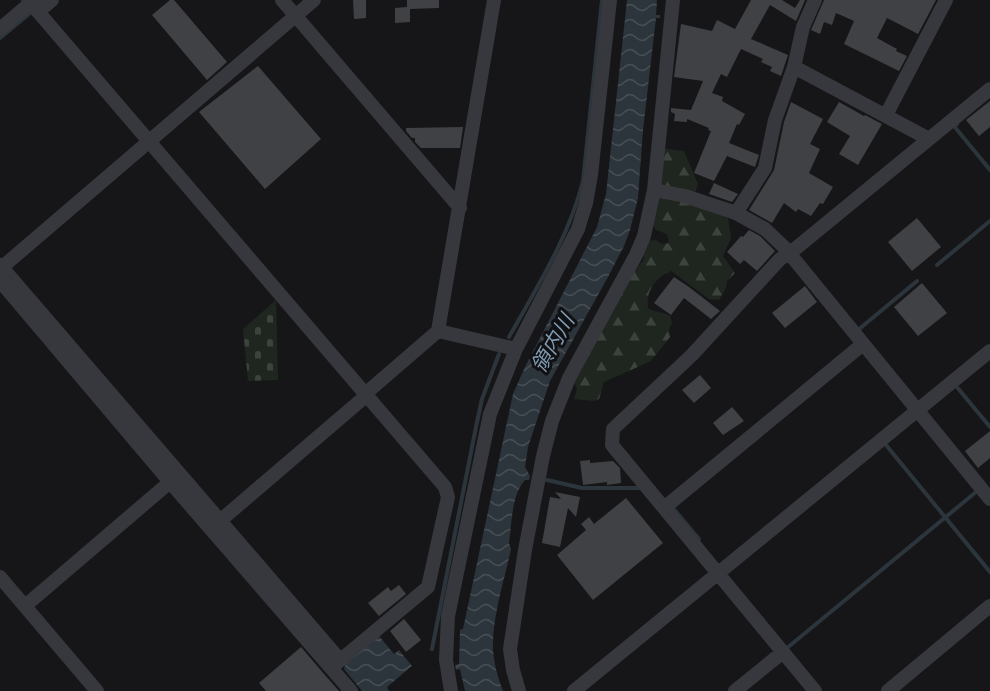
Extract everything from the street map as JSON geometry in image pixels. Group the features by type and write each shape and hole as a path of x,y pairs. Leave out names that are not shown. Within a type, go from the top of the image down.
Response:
{"street":[{"path":"0,29 33,4 52,0"},
{"path":"282,0 460,207"},
{"path":"314,0 1,267 215,525 336,664 351,691"},
{"path":"215,525 438,331 494,0"},
{"path":"452,691 446,660 448,616 490,414 516,349 578,229 586,203 610,0"},
{"path":"519,691 510,649 525,550 545,447 552,421 569,378 644,236 654,190 673,0"},
{"path":"736,213 765,168 775,120 794,68 803,27 815,0"},
{"path":"886,115 946,0"},
{"path":"33,4 445,487 447,497 428,587 336,664"},
{"path":"794,68 929,139"},
{"path":"815,691 612,445 613,429 692,355 780,259 990,89"},
{"path":"654,190 685,196 736,213 765,230 789,254 990,500"},
{"path":"0,281 170,482 215,525"},
{"path":"438,331 516,349"},
{"path":"664,508 863,344"},
{"path":"574,691 990,351"},
{"path":"25,606 170,482"},
{"path":"0,577 98,691"},
{"path":"888,691 990,606"},
{"path":"735,691 783,652"}],"green space":[{"path":"660,148 684,151 698,184 694,195 657,188"},
{"path":"659,196 674,197 728,218 731,238 723,256 735,273 727,281 719,300 709,299 671,271 661,277 650,291 648,308 670,316 672,323 669,329 670,337 651,361 604,382 599,399 593,401 574,399 577,389 574,382 630,278 644,259 643,252 648,241 669,243 667,234 656,230 650,219"},
{"path":"276,300 278,380 248,381 243,329"}],"water":[{"name":"領内川","path":"627,0 657,0 656,15 660,15 660,18 656,18 638,198 624,246 550,381 528,447 525,467 530,476 529,480 525,480 520,486 515,502 509,543 511,549 494,625 494,655 503,691 465,691 460,669 456,670 455,665 459,664 460,630 463,629 513,394 597,227 606,194"},
{"path":"379,636 394,654 399,650 412,666 387,687 389,691 362,691 344,669 346,662"}],"building":[{"path":"170,0 174,0 227,62 207,80 152,15"},
{"path":"353,0 366,0 366,18 354,19"},
{"path":"407,0 439,0 439,8 410,9 410,22 395,23 395,8 407,7"},
{"path":"751,0 782,0 795,8 800,0 805,0 796,21 770,5 751,39 788,55 781,76 770,71 772,67 761,62 763,59 741,49 727,77 721,74 712,93 723,97 722,101 745,114 739,125 737,124 729,143 759,155 755,167 727,156 714,181 694,173 711,131 687,119 687,122 674,121 675,114 671,112 671,108 691,110 703,81 674,77 681,24 712,31 717,20 735,29"},
{"path":"824,0 936,0 918,34 887,18 877,38 907,56 899,71 844,44 854,21 836,13 832,25 824,22 820,34 811,30"},
{"path":"258,66 321,139 265,189 199,112"},
{"path":"990,101 990,127 979,136 966,120"},
{"path":"791,102 823,119 810,144 820,149 809,173 833,187 823,204 820,203 811,216 798,209 796,212 784,203 772,223 749,210 774,170 784,122"},
{"path":"839,102 882,124 858,165 839,154 850,136 827,122"},
{"path":"463,127 460,148 421,148 415,142 415,138 412,138 406,131 406,128"},
{"path":"714,183 738,194 732,202 709,194"},
{"path":"917,218 941,247 912,271 888,242"},
{"path":"749,230 760,236 775,251 757,271 744,260 740,264 727,252"},
{"path":"674,277 720,311 711,319 684,298 671,315 654,303"},
{"path":"922,283 947,313 918,336 894,307"},
{"path":"805,286 817,302 785,328 772,313"},
{"path":"700,375 711,388 694,403 682,390"},
{"path":"732,407 744,421 723,435 713,423"},
{"path":"990,431 990,458 978,468 965,451"},
{"path":"590,460 590,463 613,461 620,468 621,483 583,485 580,461"},
{"path":"555,492 580,497 576,517 568,508 560,547 542,543 550,497 561,499"},
{"path":"626,498 663,543 593,600 557,555 586,530 581,524 589,517 594,524"},
{"path":"399,585 406,594 379,616 368,603 388,587 391,591"},
{"path":"404,619 421,640 406,652 390,631"},
{"path":"301,647 339,691 266,691 259,683"}],"waterway":[{"path":"509,337 561,242 583,181 602,0"},
{"path":"0,38 29,14"},
{"path":"957,124 954,126 990,170"},
{"path":"937,265 990,221"},
{"path":"858,330 917,281"},
{"path":"432,649 482,399 499,354"},
{"path":"956,386 990,427"},
{"path":"886,445 990,572"},
{"path":"547,480 582,488 641,488"},
{"path":"787,648 976,492"},
{"path":"674,506 672,507 699,539"}]}
